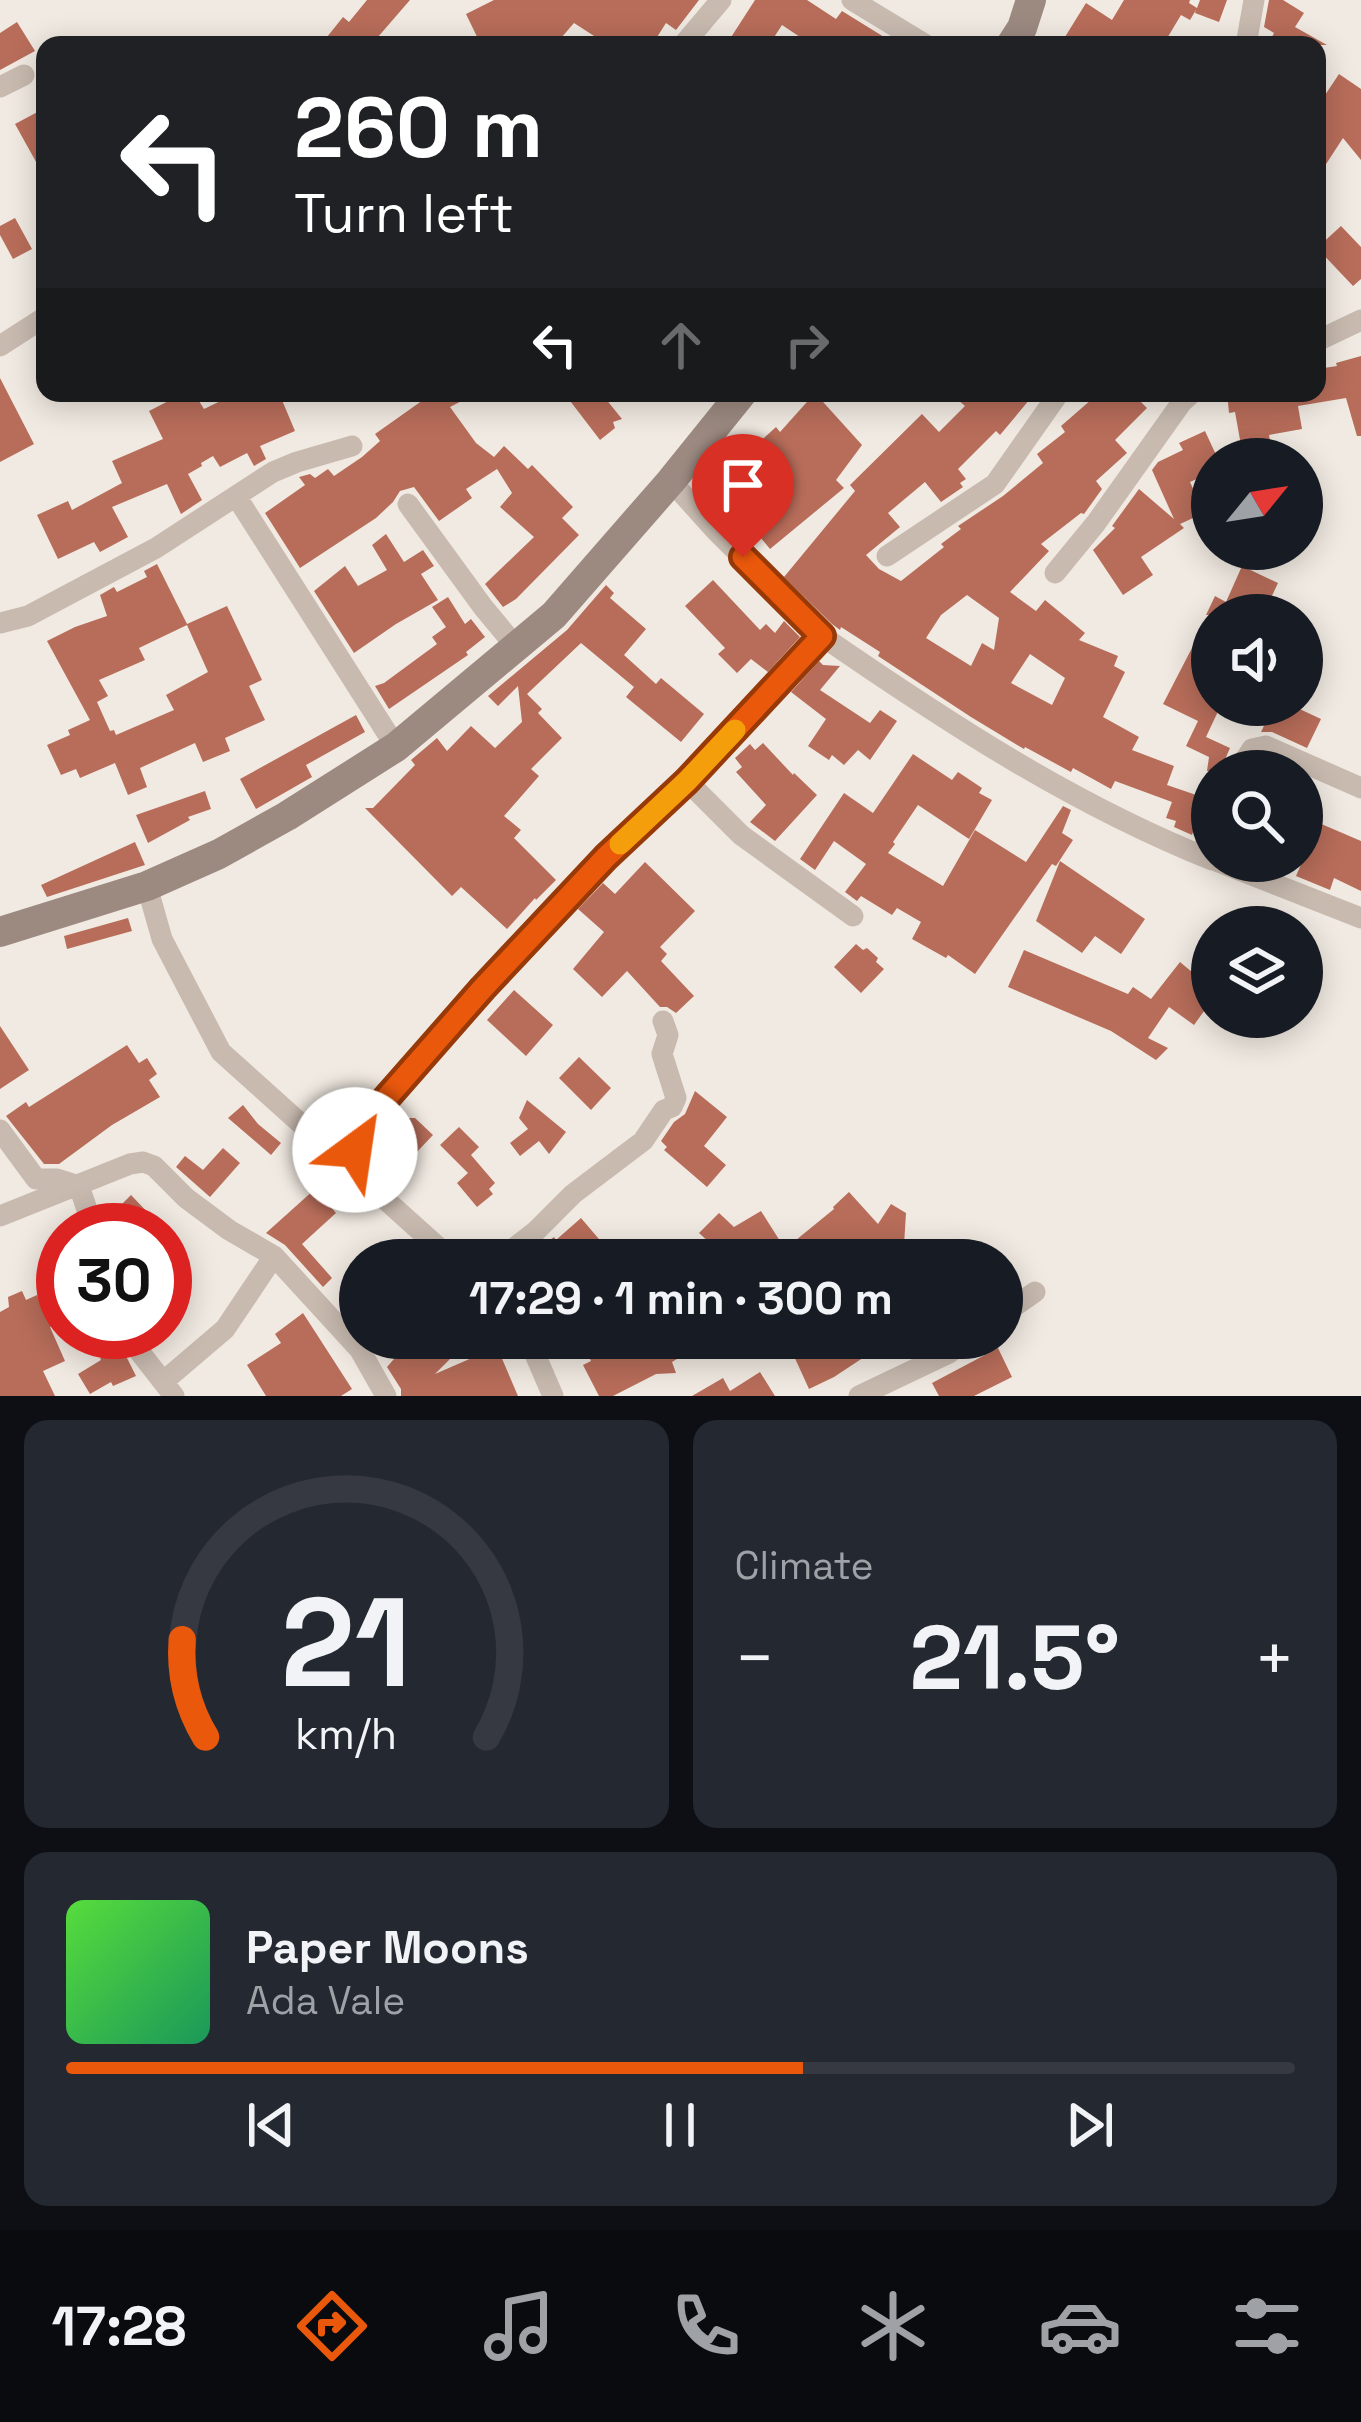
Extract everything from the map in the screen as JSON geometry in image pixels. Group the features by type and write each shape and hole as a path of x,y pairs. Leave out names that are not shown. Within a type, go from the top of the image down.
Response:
{"street":[{"path":"691,36 722,0"},
{"path":"852,0 911,36"},
{"path":"1017,36 1031,0"},
{"path":"1248,36 1254,0"},
{"path":"0,87 24,75"},
{"path":"1326,337 1361,320"},
{"path":"0,346 36,323"},
{"path":"0,932 148,886 219,854 396,747 554,615 735,402"},
{"path":"887,556 995,484 1053,402"},
{"path":"1055,573 1182,402"},
{"path":"0,623 28,616 156,548 273,472 352,446"},
{"path":"671,481 822,636 945,721 1090,805 1191,851"},
{"path":"236,496 396,747"},
{"path":"408,504 517,648"},
{"path":"330,1149 361,1127 483,988 822,636"},
{"path":"1323,771 1361,788"},
{"path":"687,781 741,835 853,916"},
{"path":"1270,882 1361,918"},
{"path":"148,886 162,939 221,1052 429,1239"},
{"path":"527,1239 573,1194 643,1141 664,1110 672,1107 676,1098 662,1054 668,1035 663,1021"},
{"path":"361,1127 355,1150 431,1239"},
{"path":"0,1130 36,1179 79,1186"},
{"path":"0,1216 130,1163 154,1166 186,1198 274,1256 360,1350 386,1396"},
{"path":"79,1186 85,1203"},
{"path":"145,1359 169,1389 225,1329 274,1256"},
{"path":"1023,1300 1034,1292"},
{"path":"537,1359 553,1396"},
{"path":"859,1396 936,1359"}],"building":[{"path":"367,0 410,0 379,36 328,36 343,17 349,22"},
{"path":"494,0 699,0 676,30 666,23 658,36 594,36 574,23 563,36 477,36 466,14"},
{"path":"755,0 807,0 836,19 842,11 882,36 798,36 782,25 775,36 732,36"},
{"path":"1124,0 1190,0 1197,8 1200,0 1227,0 1219,22 1196,10 1190,20 1181,15 1168,36 1066,36 1086,3 1112,20"},
{"path":"1269,0 1283,0 1304,13 1295,27 1311,36 1272,36 1264,27"},
{"path":"17,22 35,51 0,70 0,33"},
{"path":"1339,74 1361,89 1361,160 1343,138 1326,164 1326,94"},
{"path":"36,113 36,162 15,124"},
{"path":"15,218 32,249 13,259 0,226"},
{"path":"1341,226 1361,247 1361,279 1353,286 1326,258 1326,240"},
{"path":"1361,356 1361,436 1357,436 1346,398 1326,401 1326,368"},
{"path":"0,378 34,444 0,462"},
{"path":"166,402 200,402 204,409 218,402 283,402 295,431 260,446 266,459 254,466 247,453 220,467 213,456 201,463 188,474 202,500 181,514 167,484 112,507 128,537 100,552 94,542 58,559 37,515 68,501 72,510 122,483 112,461 163,439 149,411"},
{"path":"420,402 460,402 450,407 476,443 494,457 504,446 528,469 532,465 573,507 562,518 579,535 503,607 485,584 534,537 500,507 512,493 497,469 466,489 472,498 439,521 414,487 400,491 376,518 300,568 265,513 305,485 299,477 310,474 315,478 328,469 334,476 362,457 380,441 375,434"},
{"path":"571,402 608,402 622,419 613,422 615,428 600,440"},
{"path":"807,402 823,402 862,445 836,480 844,488 770,549 737,509 769,483 745,455 776,427 780,432"},
{"path":"960,402 1028,402 1000,435 996,431 958,469 966,479 960,483 963,487 941,502 925,482 888,513 900,527 866,555 901,581 944,547 941,544 961,529 958,526 1043,463 1037,454 1065,432 1061,426 1089,402 1141,402 1147,408 1115,440 1127,453 1096,481 1102,489 1084,514 1041,544 1049,551 1010,592 1036,611 1045,600 1085,633 1079,640 1118,656 1114,666 1125,672 1103,717 1139,737 1132,750 1174,766 1167,785 1191,793 1191,835 1166,818 1172,802 1115,781 1111,789 1024,749 971,717 878,656 880,652 840,630 784,577 855,491 850,485 922,414 939,432 965,406","holes":["967,595 999,618 994,650 982,643 971,666 926,638 941,615","1030,654 1065,678 1052,705 1011,683"]},
{"path":"1228,402 1322,402 1298,406 1302,429 1270,438 1240,438 1235,412 1229,413"},
{"path":"1205,431 1208,438 1191,438 1191,519 1141,557 1153,575 1123,595 1093,550 1115,528 1112,526 1139,489 1174,519 1152,470 1183,450 1179,443"},
{"path":"386,534 404,562 423,550 434,566 421,574 438,600 354,653 314,591 345,566 358,586 387,570 372,545"},
{"path":"157,564 187,624 227,606 262,680 249,686 265,720 225,738 230,751 203,762 195,743 140,768 147,787 128,795 115,763 80,778 76,769 61,775 47,745 90,720 47,641 107,616 100,595 147,577 144,571","holes":["187,625 208,672 166,695 174,710 116,735 97,702 108,696 99,680 145,660 139,648"]},
{"path":"1240,570 1278,583 1273,594 1230,594"},
{"path":"713,580 760,630 766,624 775,633 784,621 800,637 768,672 751,659 737,673 718,654 725,648 685,606"},
{"path":"606,585 614,593 610,598 646,629 624,655 656,684 661,678 704,714 681,742 626,697 634,687 581,643 527,694 562,738 531,769 539,776 504,816 521,830 514,838 556,880 507,929 461,887 452,896 365,808 373,808 415,765 411,760 437,738 447,751 471,726 495,748 522,722 518,686 498,706 488,696 567,630"},
{"path":"448,597 465,624 471,619 485,637 468,655 389,709 375,686 437,644 432,637 446,627 432,607"},
{"path":"1191,650 1191,718 1163,704"},
{"path":"819,661 840,666 820,690 870,723 880,710 897,721 870,760 858,750 844,765 808,746 826,719 791,692"},
{"path":"356,715 365,732 306,765 312,777 256,809 240,779"},
{"path":"1196,726 1211,726 1206,737 1230,748 1194,750 1186,746"},
{"path":"1264,726 1318,726 1307,748 1272,732 1261,732"},
{"path":"763,743 817,795 775,841 750,822 766,805 736,772 742,767 735,758 750,744 755,750"},
{"path":"913,754 952,780 958,772 992,800 969,839 918,805 893,842 888,853 943,886 975,830 1026,862 1063,806 1071,810 1062,833 1073,840 975,974 912,939 921,922 897,908 892,915 845,892 866,864 834,841 815,870 800,859 844,793 873,813"},
{"path":"205,791 211,809 188,817 190,820 148,843 136,815"},
{"path":"1323,825 1361,841 1361,891 1334,878 1330,890 1311,882 1323,882"},
{"path":"135,842 145,865 47,897 41,885"},
{"path":"1060,861 1145,919 1121,954 1095,936 1082,953 1036,921"},
{"path":"645,862 695,911 660,947 667,954 661,961 694,996 676,1013 660,1007 627,971 602,997 573,969 604,932 578,909 603,883 615,894"},
{"path":"128,918 132,931 67,949 64,936"},
{"path":"856,944 867,948 884,969 861,993 834,967"},
{"path":"1024,950 1128,994 1133,987 1151,999 1180,962 1191,971 1191,1023 1169,1007 1148,1038 1168,1048 1156,1060 1111,1031 1008,987"},
{"path":"514,990 553,1025 526,1056 487,1020"},
{"path":"0,1026 29,1070 0,1089"},
{"path":"127,1045 139,1063 147,1058 157,1074 149,1080 160,1097 59,1164 44,1164 6,1116 26,1102 29,1107"},
{"path":"579,1057 611,1088 591,1110 559,1078"},
{"path":"695,1091 727,1117 704,1146 726,1165 707,1187 664,1150 667,1147 661,1141 685,1114"},
{"path":"527,1100 566,1132 549,1154 539,1141 520,1156 510,1143 528,1129 519,1118"},
{"path":"243,1105 281,1143 271,1155 228,1118"},
{"path":"398,1108 433,1135 398,1172 363,1145"},
{"path":"459,1127 479,1147 471,1155 495,1183 489,1189 493,1194 477,1207 457,1183 468,1173 440,1145"},
{"path":"223,1148 240,1163 210,1197 176,1167 185,1156 203,1170"},
{"path":"315,1189 336,1213 302,1244 332,1278 323,1287 285,1245 266,1233"},
{"path":"849,1192 878,1224 891,1204 906,1213 904,1239 797,1239"},
{"path":"761,1211 779,1239 706,1239 699,1233 719,1213 734,1227"},
{"path":"581,1218 599,1239 557,1239"},
{"path":"22,1291 26,1300 36,1295 36,1359 65,1361 43,1371 55,1396 0,1396 0,1312 9,1307 8,1297"},
{"path":"303,1313 352,1389 341,1396 266,1396 247,1365 281,1343 275,1334"},
{"path":"128,1359 136,1376 90,1394 78,1374 101,1360"},
{"path":"394,1359 450,1359 435,1374 469,1359 502,1359 518,1396 401,1396 387,1367"},
{"path":"677,1359 672,1362 676,1373 656,1374 613,1396 599,1396 583,1365"},
{"path":"795,1359 861,1359 834,1377 809,1389"},
{"path":"977,1359 1003,1359 1012,1377 974,1396 939,1396 932,1383"},
{"path":"760,1372 775,1396 692,1396 723,1378 730,1391"}],"slow traffic":[{"path":"620,844 735,730"}],"route":[{"path":"355,1150 361,1127 483,988 822,636 743,557"}]}
